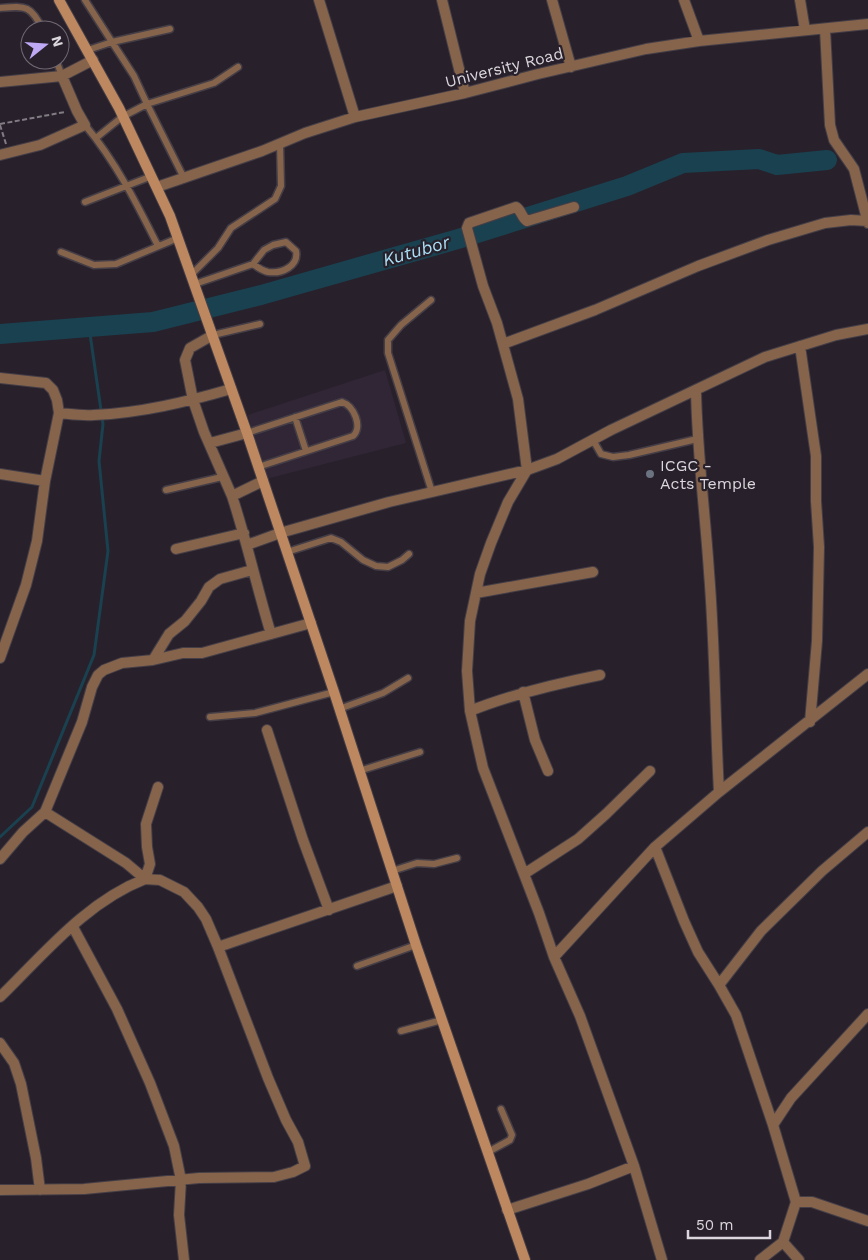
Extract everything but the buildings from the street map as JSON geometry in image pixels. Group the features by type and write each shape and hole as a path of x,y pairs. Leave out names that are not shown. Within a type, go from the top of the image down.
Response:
{"main road":[{"path":"59,0 88,50 152,176 178,238 247,433 311,622 416,945 525,1260"}],"street":[{"path":"319,0 355,117"},
{"path":"442,0 465,93"},
{"path":"552,0 571,66"},
{"path":"684,0 698,41"},
{"path":"800,0 805,30"},
{"name":"University Road","path":"157,187 305,133 355,117 465,93 571,66 698,41 868,24"},
{"path":"502,344 595,310 681,273 768,240 825,223 851,220 868,222 854,169 834,140 830,125 825,29"},
{"path":"0,82 62,76 93,60"},
{"path":"4,154 40,145 86,125 77,111 62,76"},
{"path":"574,207 527,221 516,207 469,224 467,228 518,400 527,470 508,502 480,574 470,622 467,671 470,711 483,768 540,913 554,958 580,1016 634,1166 662,1260"},
{"path":"247,545 280,533 389,502 527,470 557,460 593,440 765,357 836,335 868,329"},
{"path":"213,335 190,348 185,360 193,400 222,477 232,496 244,533 252,570 271,634"},
{"path":"800,346 816,456 818,547 817,641 810,722"},
{"path":"0,378 46,383 53,390 59,413 45,480 37,541 26,585 0,658"},
{"path":"59,413 92,415 155,409 231,389"},
{"path":"696,390 697,439 709,572 719,792"},
{"path":"210,443 247,433"},
{"path":"0,474 45,480"},
{"path":"232,496 263,481"},
{"path":"176,549 244,533"},
{"path":"153,660 168,634 185,621 201,601 209,587 220,579 252,570"},
{"path":"476,593 593,572"},
{"path":"0,859 23,832 45,812 82,722 92,687 104,670 122,663 153,660 182,653 202,653 311,622"},
{"path":"554,958 655,847 719,792 810,722 868,674"},
{"path":"470,711 523,692 600,675"},
{"path":"523,692 535,740 548,771"},
{"path":"267,730 328,910"},
{"path":"524,874 578,840 650,771"},
{"path":"144,879 150,864 146,824 158,787"},
{"path":"45,812 126,863 144,879"},
{"path":"719,985 761,931 822,871 868,832"},
{"path":"655,847 698,952 736,1015 773,1125 796,1202 783,1242 760,1260"},
{"path":"0,997 87,912 124,887 144,879 160,880 184,892 206,919 268,1078 300,1148 305,1166 293,1172 274,1176 181,1180 84,1189 0,1190"},
{"path":"218,947 397,886"},
{"path":"73,927 114,1001 150,1083 174,1146 181,1180 179,1214 184,1260"},
{"path":"773,1125 792,1098 868,1014"},
{"path":"0,1043 14,1064 21,1084 36,1158 40,1190"},
{"path":"507,1210 588,1184 634,1166"},
{"path":"796,1202 812,1202 867,1218"},
{"path":"783,1242 799,1260"}],"lane":[{"path":"85,0 134,76 184,178"},
{"path":"0,8 23,6 36,15 38,20"},
{"path":"88,50 112,42 170,29"},
{"path":"96,138 122,117 147,104 214,83 238,67"},
{"path":"60,70 62,76"},
{"path":"86,125 127,186 158,246"},
{"path":"193,280 231,228 275,199 281,186 280,143"},
{"path":"86,202 152,176"},
{"path":"61,252 94,265 116,264 178,238"},
{"path":"193,280 253,264 264,250 273,245 286,242 292,245 298,258 288,268 268,272 253,264"},
{"path":"431,300 401,325 388,340 388,353 432,492"},
{"path":"213,335 260,324"},
{"path":"247,433 342,402 352,408 359,427 353,436 258,467"},
{"path":"295,417 306,451"},
{"path":"593,440 601,454 613,457 629,456 697,439"},
{"path":"166,490 222,477"},
{"path":"287,552 331,538 341,542 363,560 376,566 388,566 402,560 409,554"},
{"path":"339,709 383,693 408,678"},
{"path":"210,717 255,714 334,692"},
{"path":"360,771 420,752"},
{"path":"392,871 417,863 434,864 457,858"},
{"path":"357,966 416,945"},
{"path":"400,1031 442,1020"},
{"path":"488,1152 510,1140 512,1135 501,1109"}],"path":[{"path":"4,154 0,125 65,112"}],"shaded area":[{"path":"385,370 406,443 266,479 248,415"}],"waterway":[{"name":"Kutubor","path":"0,334 153,322 261,295 458,239 627,186 683,163 759,159 777,165 827,160"},
{"path":"0,837 32,807 94,655 108,551 99,461 103,424 89,327"}],"place":[{"name":"ICGC - Acts Temple","path":"650,474"}]}
